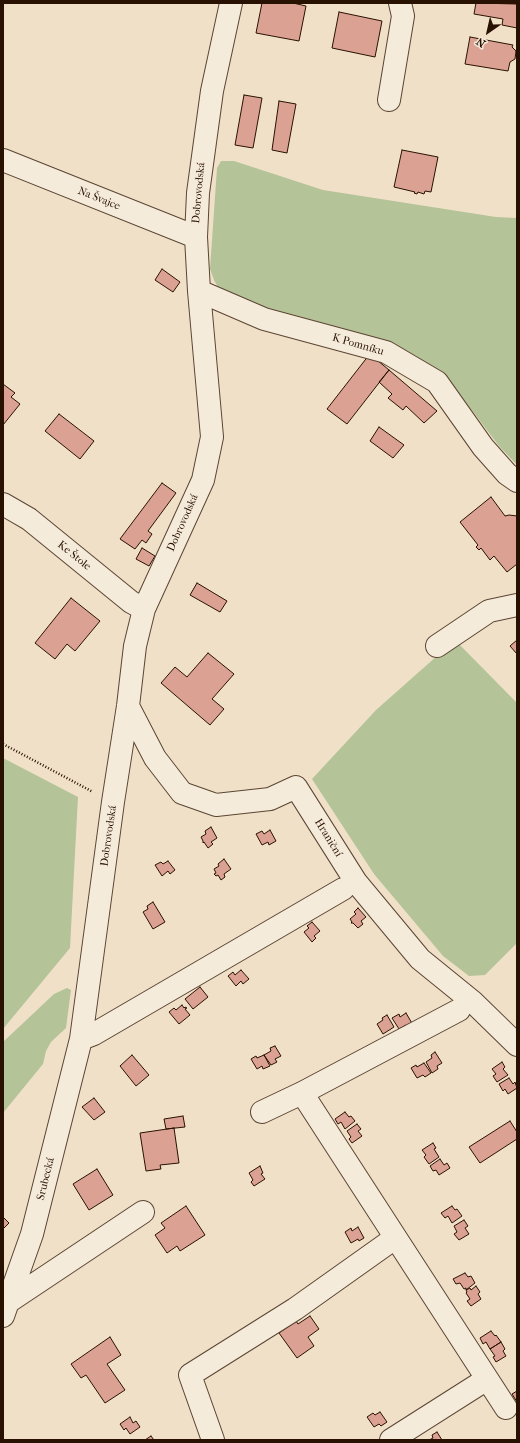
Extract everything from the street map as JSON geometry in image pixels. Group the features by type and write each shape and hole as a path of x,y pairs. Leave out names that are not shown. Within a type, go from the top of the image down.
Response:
{"street":[{"name":"Dobrovodská","path":"81,1039 113,802 136,646 144,609 203,480 212,437 199,291 196,237 198,193 211,99 231,3"},
{"path":"389,100 403,16 400,3"},
{"name":"Na Švajce","path":"3,160 196,237"},
{"name":"K Pomníku","path":"199,291 264,319 386,352 438,382 483,447 508,474 517,481"},
{"name":"Ke Štole","path":"3,504 29,519 131,602 144,609"},
{"path":"437,646 489,611 517,605"},
{"name":"Hraniční","path":"128,706 155,758 182,793 216,805 270,799 296,787 356,882 420,959 473,1002 517,1045"},
{"path":"81,1039 94,1034 343,889"},
{"path":"262,1112 302,1093 459,1010"},
{"name":"Srubecká","path":"6,1309 32,1234 81,1039"},
{"path":"302,1093 506,1408"},
{"path":"6,1309 143,1212"},
{"path":"213,1440 190,1376 296,1309 395,1238"},
{"path":"391,1440 487,1379"}],"path":[{"path":"3,744 113,802"}],"green space":[{"path":"221,161 234,161 323,190 496,217 517,218 517,465 499,446 455,388 441,374 416,356 396,346 325,331 220,291 210,269 217,168"},
{"path":"455,640 517,703 517,943 485,975 469,976 443,956 374,874 312,779 376,710"},
{"path":"3,758 78,797 70,948 3,1029"},
{"path":"67,988 71,990 66,1028 51,1042 46,1051 43,1064 3,1113 3,1042 54,994"}],"building":[{"path":"262,3 293,3 306,6 299,41 256,33"},
{"path":"476,3 517,4 517,28 502,25 503,19 474,14"},
{"path":"339,12 382,21 375,57 332,48"},
{"path":"470,37 513,45 512,47 516,51 515,59 510,62 508,71 465,64"},
{"path":"244,95 262,98 253,148 235,145"},
{"path":"279,101 296,104 287,153 272,150"},
{"path":"402,150 438,157 431,192 425,191 424,194 418,192 417,194 414,193 415,192 394,187"},
{"path":"162,269 180,282 173,292 155,280"},
{"path":"369,355 389,370 347,424 327,409"},
{"path":"389,370 437,411 424,423 406,406 403,410 388,398 392,394 379,382"},
{"path":"3,384 15,393 11,397 20,404 3,425"},
{"path":"59,414 94,441 80,459 45,431"},
{"path":"379,427 404,445 393,458 370,441"},
{"path":"162,483 176,493 148,531 152,534 146,543 142,540 135,549 120,539"},
{"path":"491,497 505,516 517,516 517,564 507,572 494,556 490,560 481,548 479,550 476,547 478,545 460,522"},
{"path":"142,548 155,556 149,566 136,559"},
{"path":"197,583 227,601 220,612 190,595"},
{"path":"71,598 100,621 75,651 67,644 55,659 35,643"},
{"path":"517,640 517,654 510,646"},
{"path":"208,653 234,674 212,699 224,709 210,725 161,683 175,667 187,677"},
{"path":"211,827 217,838 211,842 213,844 208,848 204,842 203,843 201,837 206,834 205,831"},
{"path":"270,830 276,841 269,845 268,842 262,845 256,834 262,831 264,834"},
{"path":"224,859 231,869 224,874 225,877 221,880 218,875 216,876 214,874 216,873 214,869 219,866 218,864"},
{"path":"168,861 175,870 170,874 168,871 162,876 155,865 161,862 163,864"},
{"path":"153,902 165,922 153,929 143,912 148,909 147,906"},
{"path":"358,908 366,917 361,921 363,924 358,928 351,923 352,922 350,919 356,914 354,912"},
{"path":"312,922 320,931 314,936 316,938 312,942 304,932 309,928 307,926"},
{"path":"241,970 249,979 243,984 241,981 236,986 228,976 233,972 235,975"},
{"path":"200,987 208,997 193,1009 185,999"},
{"path":"182,1005 184,1008 187,1008 185,1009 190,1015 179,1024 169,1012 174,1008 176,1010"},
{"path":"406,1013 413,1025 408,1028 406,1025 399,1029 392,1018 399,1014 400,1017"},
{"path":"387,1015 394,1027 383,1034 377,1024"},
{"path":"275,1046 281,1056 275,1059 277,1062 271,1065 264,1055 271,1051 270,1048"},
{"path":"435,1052 442,1063 437,1066 438,1069 432,1073 426,1062 432,1058 431,1055"},
{"path":"132,1055 149,1075 136,1086 120,1066"},
{"path":"264,1055 270,1066 263,1069 262,1066 257,1069 251,1059 256,1056 257,1058"},
{"path":"502,1062 505,1067 503,1069 508,1075 497,1082 493,1076 496,1074 492,1069"},
{"path":"424,1063 431,1073 425,1077 423,1075 417,1078 411,1068 416,1065 417,1067"},
{"path":"509,1078 513,1084 515,1082 517,1088 508,1094 505,1089 503,1091 499,1084"},
{"path":"94,1098 105,1112 94,1120 82,1107"},
{"path":"345,1112 355,1121 345,1129 341,1122 338,1124 335,1119"},
{"path":"183,1116 185,1127 166,1129 164,1119"},
{"path":"510,1121 517,1132 517,1139 480,1163 469,1147"},
{"path":"357,1124 361,1129 358,1131 362,1136 352,1143 349,1139 351,1137 347,1131"},
{"path":"174,1128 179,1163 160,1165 161,1169 146,1171 140,1133"},
{"path":"433,1143 436,1148 434,1149 439,1157 429,1164 424,1157 426,1155 422,1150"},
{"path":"440,1159 444,1165 447,1163 450,1168 439,1175 436,1170 433,1171 430,1166"},
{"path":"260,1166 263,1173 261,1174 265,1179 254,1186 251,1182 253,1180 249,1173"},
{"path":"97,1169 113,1195 89,1210 73,1184"},
{"path":"186,1206 205,1235 180,1251 177,1246 167,1253 155,1235 165,1228 161,1223"},
{"path":"452,1206 455,1210 457,1209 462,1216 452,1223 448,1216 445,1218 441,1213"},
{"path":"3,1217 9,1223 3,1229"},
{"path":"464,1220 468,1226 465,1228 469,1234 459,1240 454,1234 457,1232 454,1226"},
{"path":"358,1227 364,1238 359,1241 358,1239 351,1243 345,1232 351,1228 352,1231"},
{"path":"465,1273 468,1277 471,1276 475,1283 466,1290 466,1288 464,1289 460,1283 456,1284 453,1279"},
{"path":"476,1286 480,1292 478,1294 481,1299 471,1306 467,1301 470,1299 466,1293 466,1290 470,1288 471,1290"},
{"path":"310,1316 319,1329 308,1337 314,1346 297,1358 279,1333 296,1321 298,1324"},
{"path":"491,1331 501,1342 490,1349 486,1342 483,1344 480,1338"},
{"path":"110,1337 121,1355 107,1364 125,1390 105,1403 86,1375 81,1378 71,1364"},
{"path":"501,1342 505,1349 503,1351 506,1356 496,1362 493,1357 495,1356 490,1349"},
{"path":"517,1391 517,1402 512,1394"},
{"path":"380,1412 387,1422 381,1426 379,1424 374,1427 367,1417 373,1413 375,1415"},
{"path":"130,1417 133,1423 136,1421 140,1427 130,1434 126,1428 124,1430 120,1424"},
{"path":"437,1432 442,1440 429,1440 433,1438 432,1435"},
{"path":"151,1436 154,1440 145,1440"}]}
